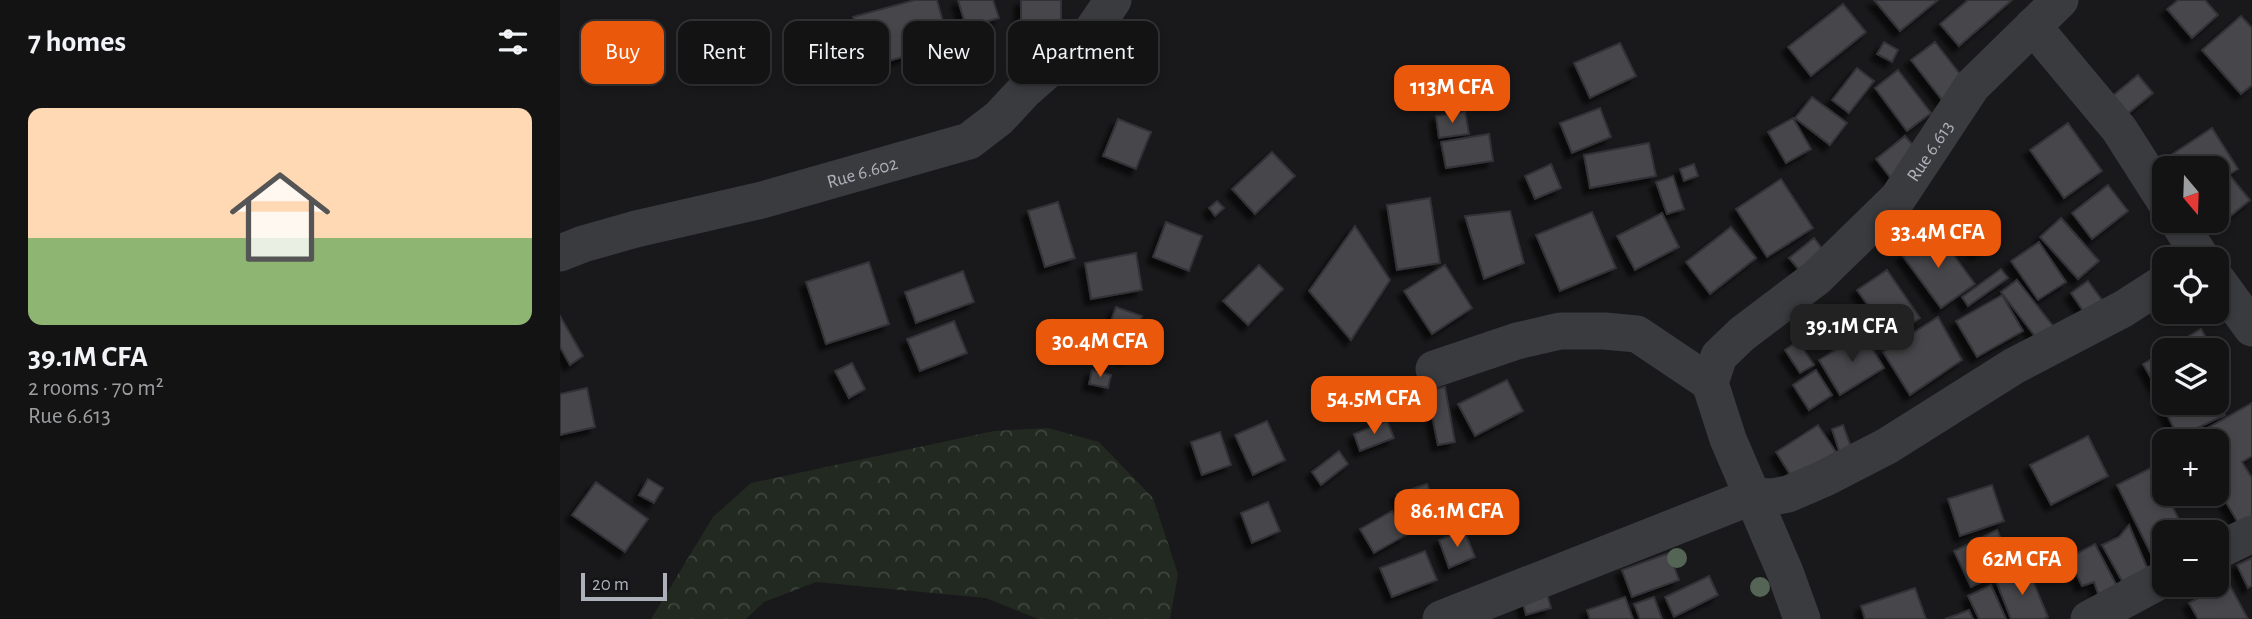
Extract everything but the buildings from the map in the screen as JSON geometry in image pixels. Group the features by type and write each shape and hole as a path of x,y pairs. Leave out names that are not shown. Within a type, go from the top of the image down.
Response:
{"street":[{"name":"Rue 6.602","path":"560,253 636,229 762,200 969,141 999,118 1025,90 1092,31 1113,0"},
{"name":"Rue 6.613","path":"1710,383 1719,356 1742,334 1816,278 1898,198 1972,86 2060,0"},
{"path":"2033,26 2119,129 2152,181"},
{"path":"1441,619 1753,496 1788,494 1887,446 2014,366 2123,309 2152,290"},
{"path":"2229,297 2252,328"},
{"path":"1434,369 1517,341 1560,331 1604,331 1637,334 1710,383 1728,439 1785,572 1802,619"},
{"path":"2229,545 2252,534"},
{"path":"2090,619 2152,585"}],"green space":[{"path":"1048,428 1099,442 1153,498 1178,574 1170,619 1038,619 986,598 816,582 764,602 746,619 651,619 713,517 751,483 994,431"}]}
